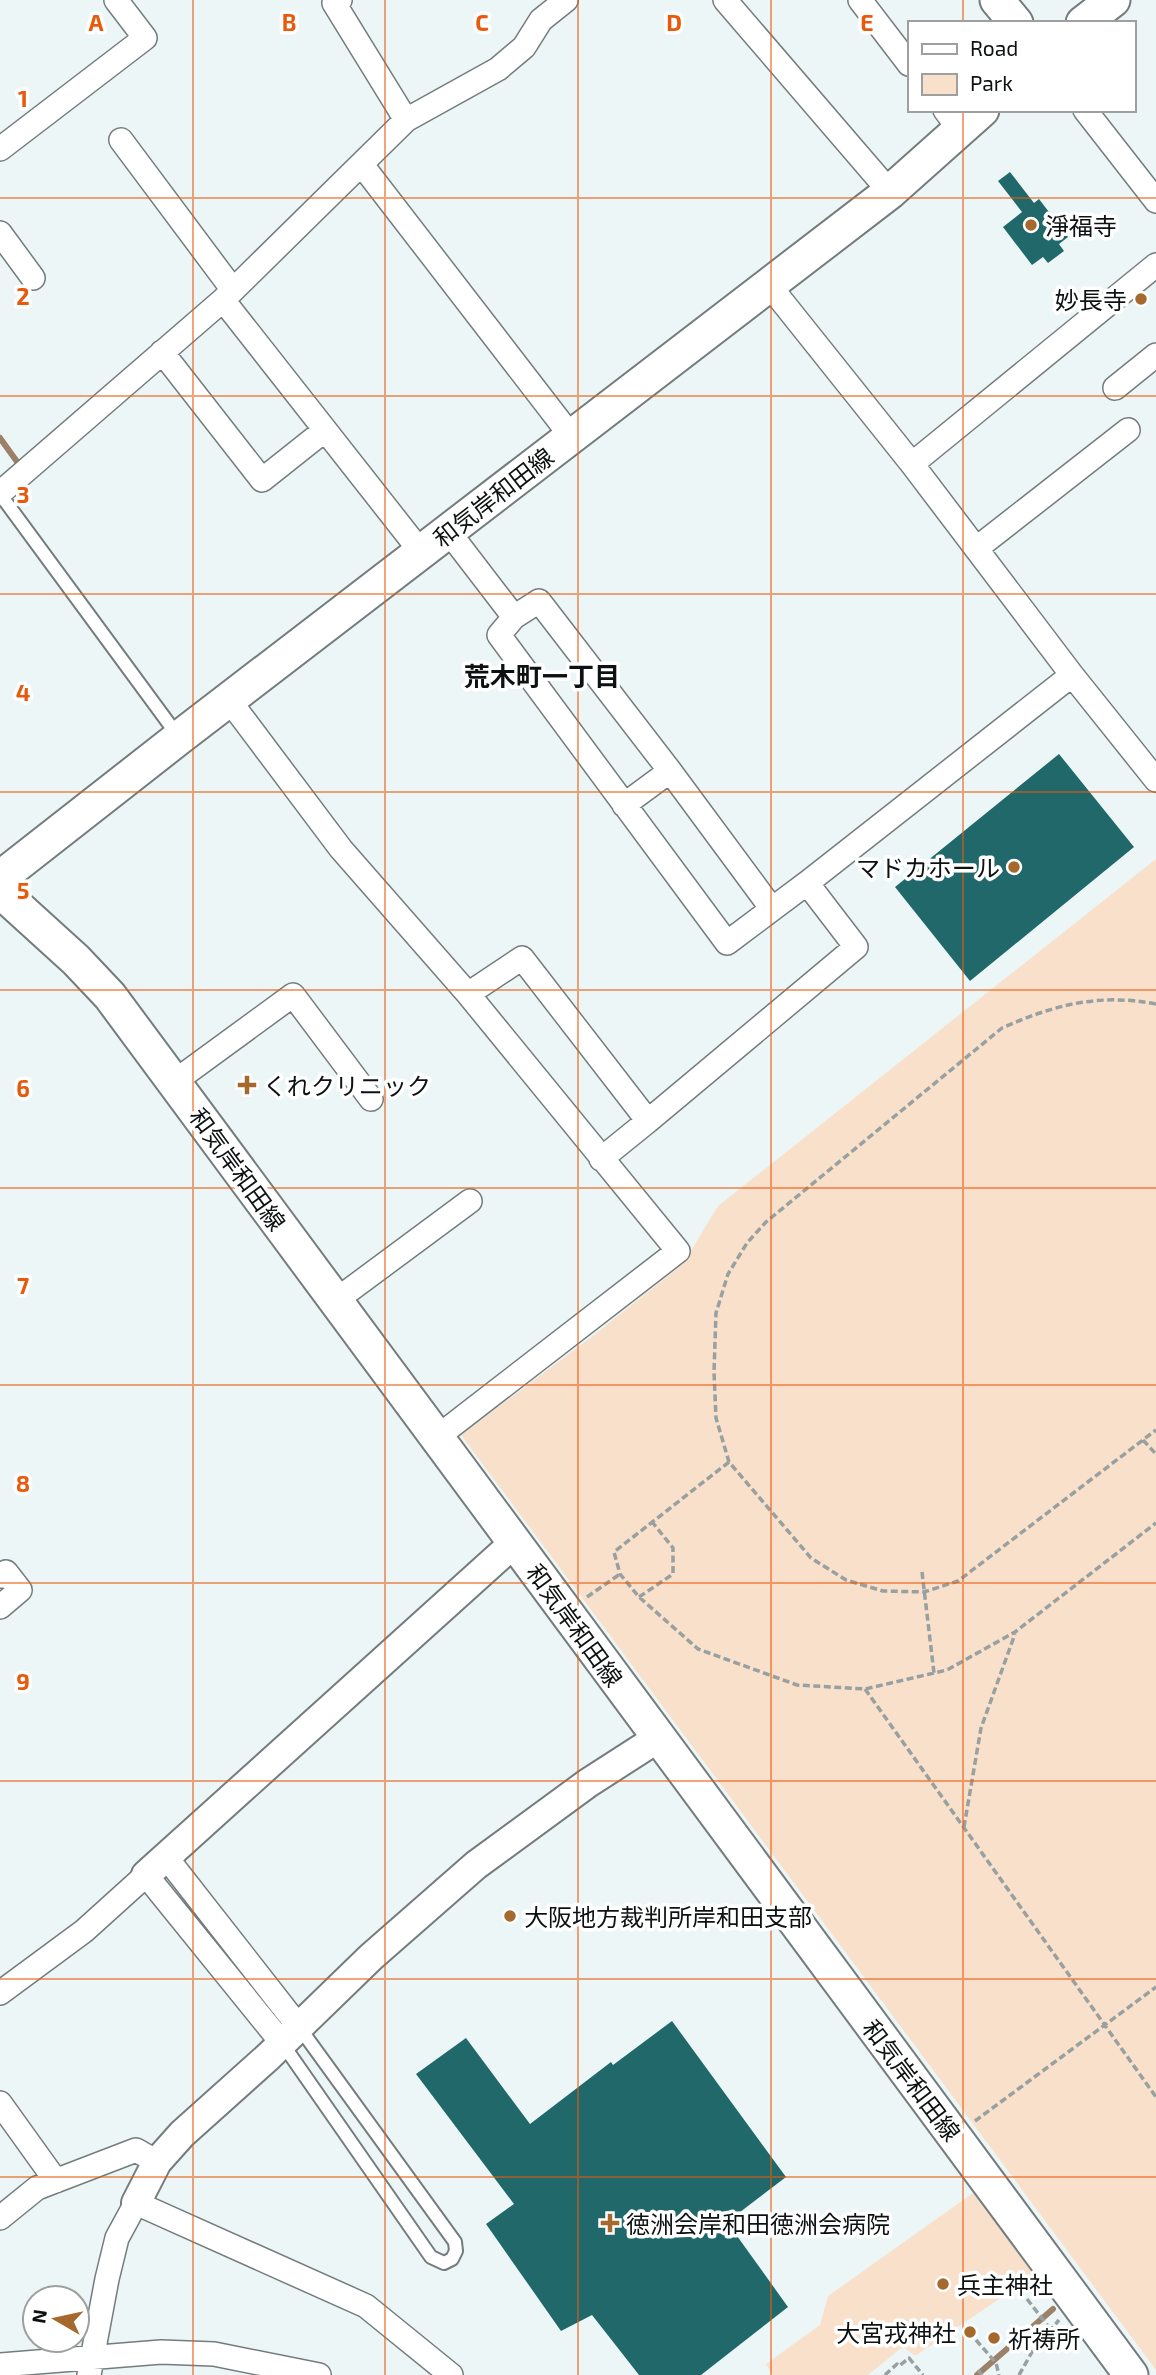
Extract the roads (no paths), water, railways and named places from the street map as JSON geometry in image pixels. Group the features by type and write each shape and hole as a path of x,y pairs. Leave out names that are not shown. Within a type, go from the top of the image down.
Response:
{"main road":[{"path":"997,0 1014,21"},
{"path":"1086,21 1113,0"},
{"name":"和気岸和田線","path":"0,878 890,192 962,117"},
{"name":"和気岸和田線","path":"0,891 76,960 110,996 1131,2375"}],"street":[{"path":"0,149 145,38 116,0"},
{"path":"340,0 334,4 406,120"},
{"path":"0,494 228,295 406,120 498,69 524,47 541,20 566,0"},
{"path":"725,0 890,192"},
{"path":"860,0 908,63"},
{"path":"1087,112 1156,201"},
{"path":"121,140 325,430 421,552"},
{"path":"362,165 571,436"},
{"path":"0,233 33,278"},
{"path":"912,464 1156,265"},
{"path":"769,285 912,464 1072,675 1156,780"},
{"path":"162,352 262,480 325,430"},
{"path":"1115,388 1156,355"},
{"path":"977,548 1128,430"},
{"path":"448,531 514,617"},
{"path":"772,909 538,600 514,617 499,635 727,943 807,883 1072,675"},
{"path":"229,700 341,849 468,994 678,1251 436,1438"},
{"path":"624,805 670,771"},
{"path":"601,1159 856,947 807,883"},
{"path":"468,994 522,958 648,1121"},
{"path":"174,1082 293,996 371,1099"},
{"path":"335,1301 470,1201"},
{"path":"0,1993 84,1931 514,1543"},
{"path":"0,1576 6,1572 20,1590 0,1607"},
{"path":"91,2365 117,2238 157,2162 182,2134 371,1958 476,1865 588,1783 658,1738"},
{"path":"156,1866 291,2035"},
{"path":"0,2103 56,2181"},
{"path":"0,2218 37,2188 136,2150 157,2162"},
{"path":"136,2203 366,2306 451,2375"},
{"path":"0,2365 91,2365 161,2352 214,2354 319,2375"}],"lane":[{"path":"0,494 180,737"},
{"path":"291,2035 454,2242 456,2251 452,2259 439,2262 432,2257 291,2035"}],"waterway":[{"path":"0,438 18,463"},
{"path":"977,2375 1053,2309"}],"place":[{"name":"淨福寺","path":"1031,225"},
{"name":"妙長寺","path":"1141,299"},
{"name":"マドカホール","path":"1014,867"},
{"name":"くれクリニック","path":"247,1085"},
{"name":"大阪地方裁判所岸和田支部","path":"510,1916"},
{"name":"徳洲会岸和田徳洲会病院","path":"610,2223"},
{"name":"兵主神社","path":"943,2284"},
{"name":"大宮戎神社","path":"970,2332"},
{"name":"祈祷所","path":"994,2338"}],"district":[{"name":"荒木町一丁目","path":"542,675"}]}
